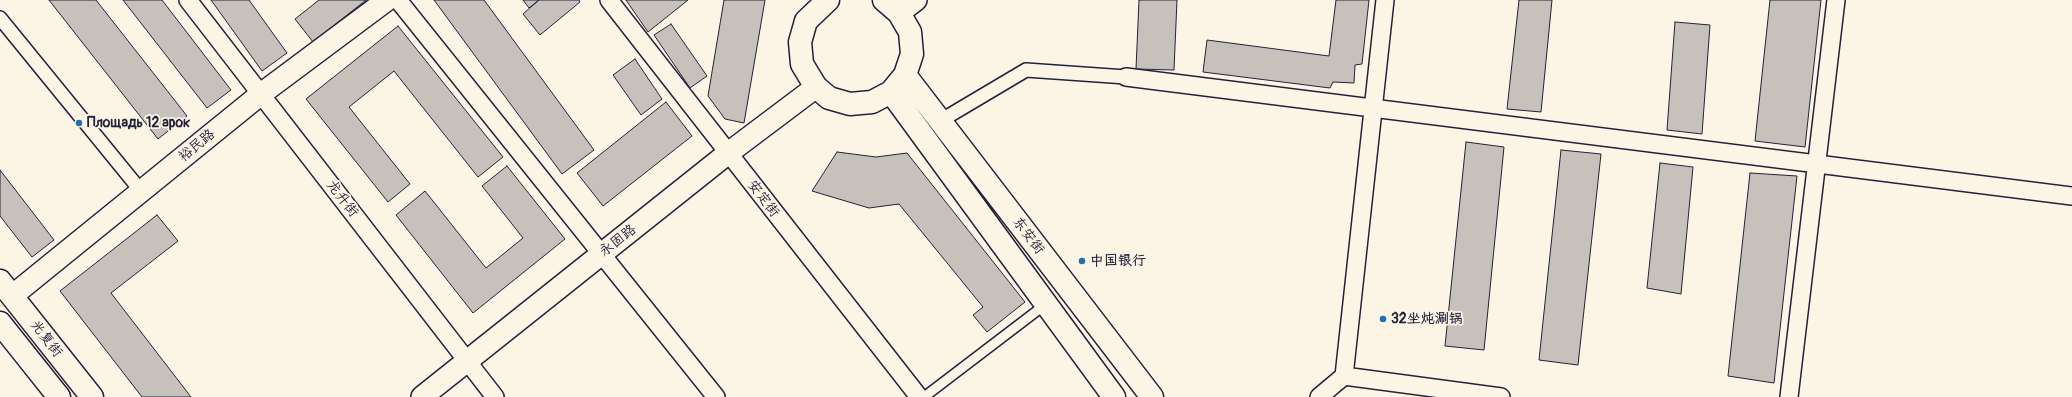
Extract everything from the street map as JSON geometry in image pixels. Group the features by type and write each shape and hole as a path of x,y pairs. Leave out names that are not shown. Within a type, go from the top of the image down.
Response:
{"main road":[{"path":"818,3 806,22 800,42 802,64 816,87 829,98 850,104 872,102 891,92 905,75 912,54 910,32 900,4"},
{"name":"东安街","path":"905,75 1152,397"},
{"name":"东安街","path":"891,92 1114,397"},
{"name":"光复街","path":"6,289 92,397"},
{"name":"光复街","path":"0,323 59,397"}],"street":[{"name":"龙升街","path":"188,0 495,397"},
{"name":"裕民路","path":"6,289 141,191 261,94 387,0"},
{"path":"398,0 716,397"},
{"name":"安定街","path":"609,0 727,154 919,397"},
{"path":"1319,397 1344,376 1385,0"},
{"path":"1789,397 1836,0"},
{"path":"0,18 141,191"},
{"path":"940,121 1026,70 1126,77 2072,196"},
{"name":"永固路","path":"422,397 727,154 816,87"},
{"path":"1344,376 1501,397"}],"lane":[{"path":"924,397 1046,304"}],"building":[{"path":"49,0 96,0 187,116 158,139"},
{"path":"123,0 162,0 231,90 207,108"},
{"path":"211,0 249,0 287,53 262,71"},
{"path":"319,0 366,0 313,42 295,19"},
{"path":"434,0 484,0 594,150 562,174"},
{"path":"523,0 539,0 529,8"},
{"path":"539,0 579,0 580,2 540,35 523,14"},
{"path":"626,0 688,0 648,32"},
{"path":"724,0 765,0 744,123 725,119 708,96"},
{"path":"1139,0 1177,0 1174,70 1136,69"},
{"path":"1336,0 1369,0 1362,64 1355,65 1354,83 1333,82 1330,88 1203,72 1207,40 1329,56"},
{"path":"1519,0 1552,0 1541,112 1507,109"},
{"path":"1770,0 1821,0 1805,147 1755,141"},
{"path":"1675,22 1710,25 1702,134 1667,130"},
{"path":"671,24 707,76 690,88 654,35"},
{"path":"398,26 503,157 478,177 394,71 349,107 410,184 388,202 306,99"},
{"path":"635,59 662,99 641,115 613,75"},
{"path":"666,102 692,136 603,206 577,173"},
{"path":"1466,142 1504,147 1484,350 1445,346"},
{"path":"1561,150 1601,154 1578,365 1539,360"},
{"path":"837,152 876,157 907,153 1025,302 987,332 973,315 983,307 899,204 869,208 812,191"},
{"path":"1660,163 1693,167 1681,294 1647,288"},
{"path":"507,166 565,239 473,313 396,215 425,191 486,268 523,238 482,186"},
{"path":"0,170 54,240 32,257 0,216"},
{"path":"1750,173 1797,176 1774,383 1728,376"},
{"path":"157,215 178,241 111,293 191,397 142,397 60,291"}],"place":[{"name":"Площадь 12 арок","path":"79,123"},
{"name":"中国银行","path":"1082,261"},
{"name":"32坐炖涮锅","path":"1383,319"}]}
